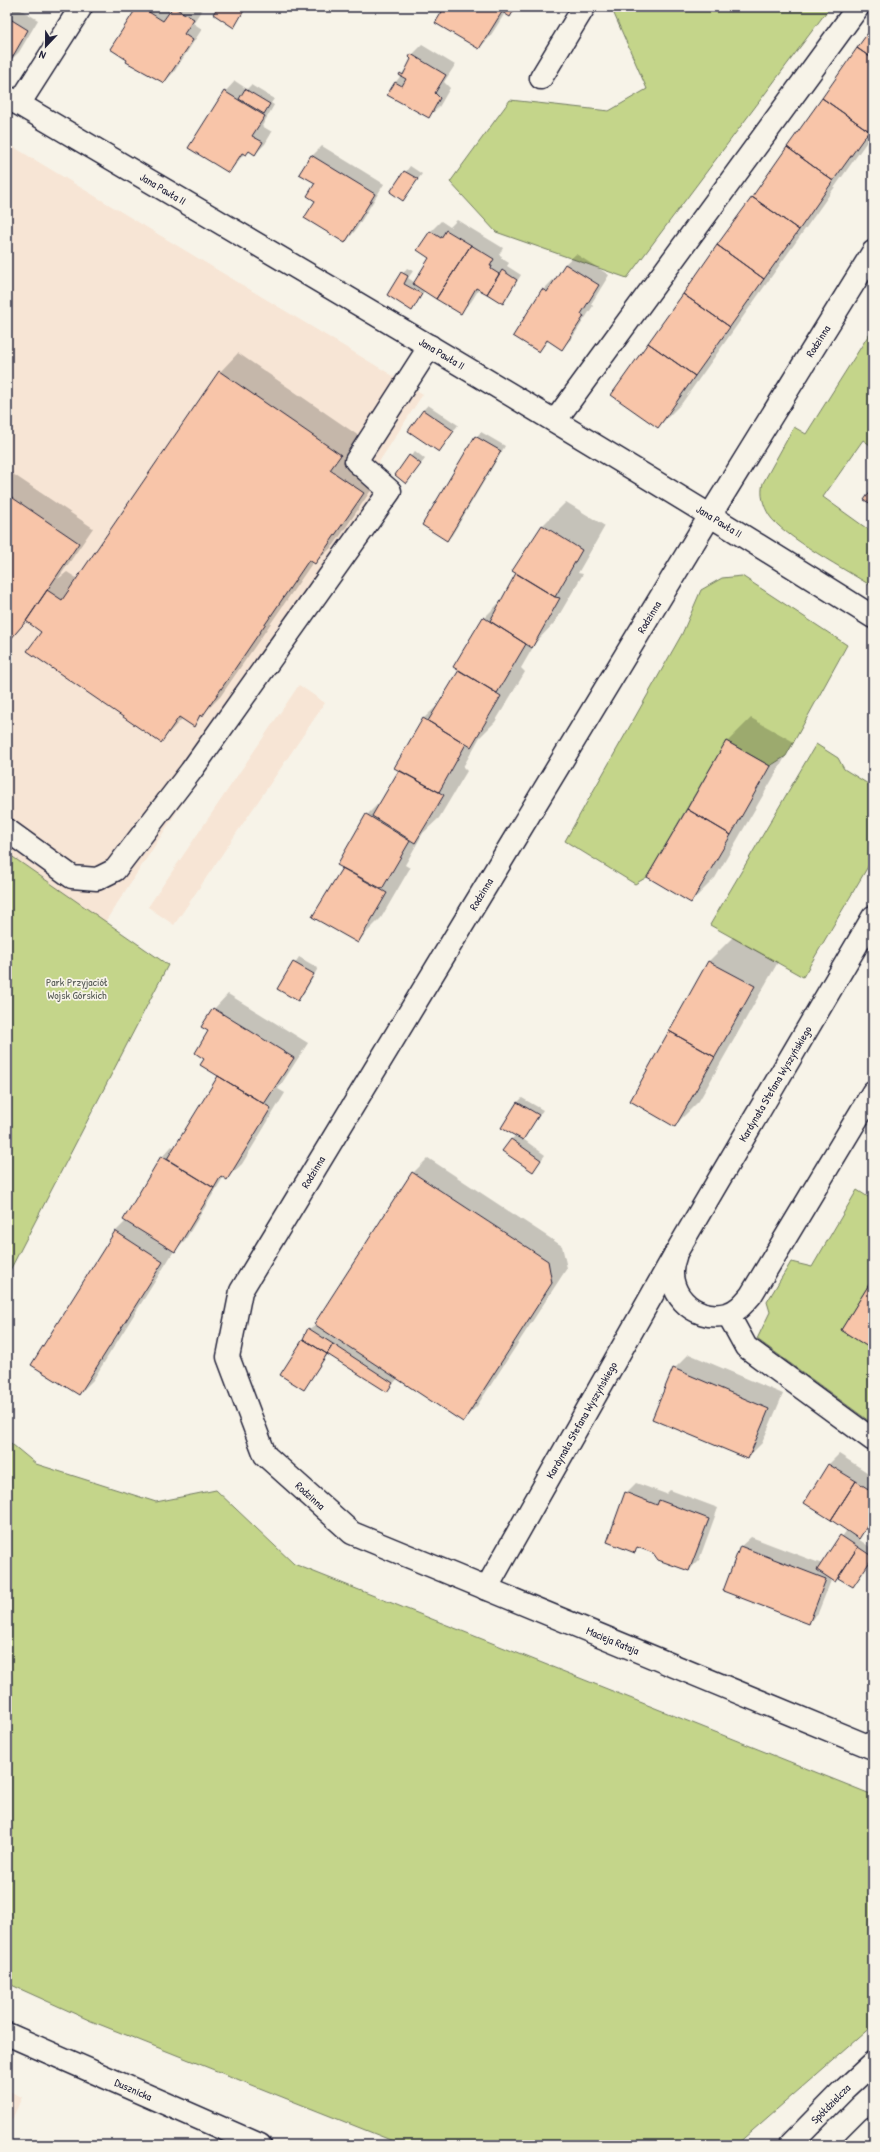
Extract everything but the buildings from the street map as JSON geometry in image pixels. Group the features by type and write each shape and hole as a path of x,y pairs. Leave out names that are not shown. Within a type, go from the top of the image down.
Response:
{"street":[{"path":"13,100 82,7"},
{"path":"541,78 584,7"},
{"path":"555,421 858,7"},
{"name":"Jana Pawła II","path":"13,100 711,514 873,617"},
{"name":"Rodzinna","path":"352,1533 265,1455 228,1357 241,1291 711,514 873,252"},
{"path":"7,830 72,876 97,879 116,870 191,771 390,491 356,461 430,346"},
{"name":"Kardynała Stefana Wyszyńskiego","path":"486,1589 677,1251 873,917"},
{"path":"873,1092 751,1295 741,1306 728,1314 746,1347 873,1440"},
{"name":"Kardynała Stefana Wyszyńskiego","path":"677,1251 672,1264 672,1279 676,1293 686,1305 699,1313 713,1316 728,1314"},
{"name":"Macieja Rataja","path":"352,1533 873,1748"},
{"name":"Dusznicka","path":"7,2034 260,2145"},
{"name":"Spółdzielcza","path":"790,2145 845,2088 873,2063"},
{"path":"855,2145 873,2127"}],"shaded area":[{"path":"7,143 423,394 375,468 392,482 105,922 7,853"},
{"path":"299,685 325,703 174,925 148,907"},
{"path":"7,2090 22,2097 7,2131"}],"green space":[{"path":"611,7 830,7 627,278 496,232 450,182 510,100 609,111 647,89"},
{"path":"873,328 873,447 863,440 823,497 873,533 873,587 817,553 776,524 765,507 762,491 763,483 794,427 806,434"},
{"path":"742,576 847,645 786,756 770,766 726,741 647,877 635,884 565,841 682,634 701,590 722,578"},
{"path":"816,744 838,758 844,769 873,787 873,858 803,977 710,925"},
{"name":"Park Przyjaciół Wojsk Górskich","path":"7,853 168,965 7,1276"},
{"path":"857,1190 873,1200 873,1278 841,1330 873,1350 873,1424 757,1339 770,1312 767,1302 791,1262 812,1267"},
{"path":"7,1440 36,1464 156,1502 216,1490 294,1564 873,1795 873,2025 736,2145 403,2145 91,2021 7,1983"}]}
